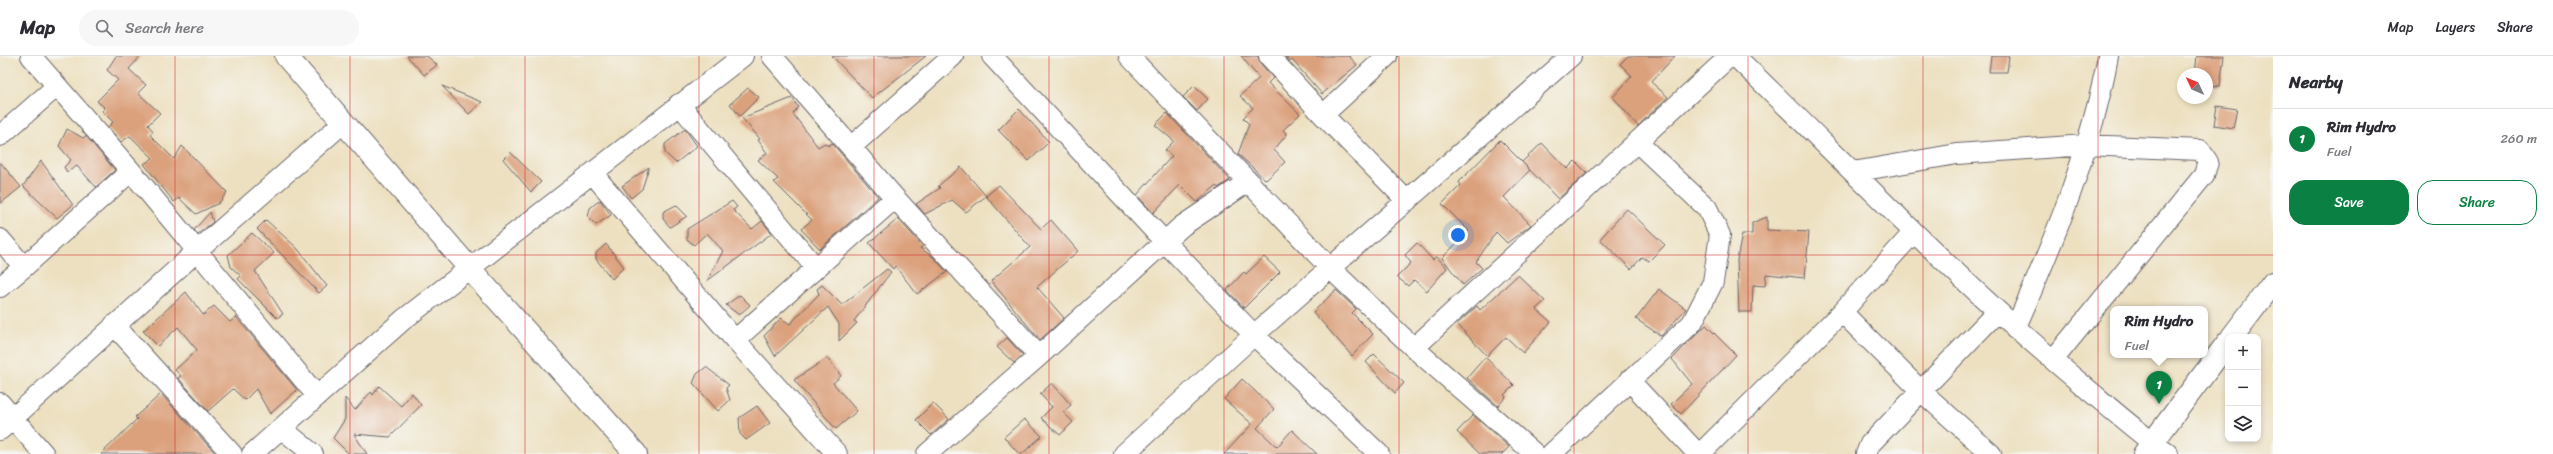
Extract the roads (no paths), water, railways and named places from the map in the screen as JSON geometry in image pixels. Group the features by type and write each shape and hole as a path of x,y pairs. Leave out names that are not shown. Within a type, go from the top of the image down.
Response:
{"street":[{"path":"31,56 131,172 317,396"},
{"path":"286,56 470,269 636,454"},
{"path":"252,454 403,320 593,174 679,104 743,56"},
{"path":"772,56 895,198 1039,356"},
{"path":"851,147 953,56"},
{"path":"992,56 1164,242 1254,335 1379,454"},
{"path":"1129,56 1331,269 1414,348 1535,454"},
{"path":"1269,56 1323,115 1407,201"},
{"path":"1323,115 1387,56"},
{"path":"1124,454 1254,335 1331,269 1571,56"},
{"path":"1414,348 1730,56"},
{"path":"1735,56 1913,233 2015,329 2053,360 2155,450 2225,346"},
{"path":"2015,329 2049,252 2086,145 2101,97 2108,56"},
{"path":"0,136 57,86"},
{"path":"679,104 816,268"},
{"path":"6,424 114,325 343,123"},
{"path":"1551,454 1692,323 1713,282 1720,235 1707,208 1637,142"},
{"path":"1853,172 1958,154 2086,145 2200,150 2208,162 2204,175 2053,360"},
{"path":"0,287 131,172"},
{"path":"593,174 735,340 837,454"},
{"path":"927,454 1039,356 1182,226 1249,181"},
{"path":"735,340 895,198"},
{"path":"1629,380 1699,454 1842,312 1913,233"},
{"path":"0,239 24,267"},
{"path":"2234,334 2273,283"},
{"path":"1842,312 1921,391 1991,454"},
{"path":"1866,454 1870,444 1997,312"},
{"path":"114,325 232,454"},
{"path":"0,403 6,424 44,454"},
{"path":"281,428 313,454"}],"place":[{"name":"Rim Hydro","path":"2159,404"}]}
